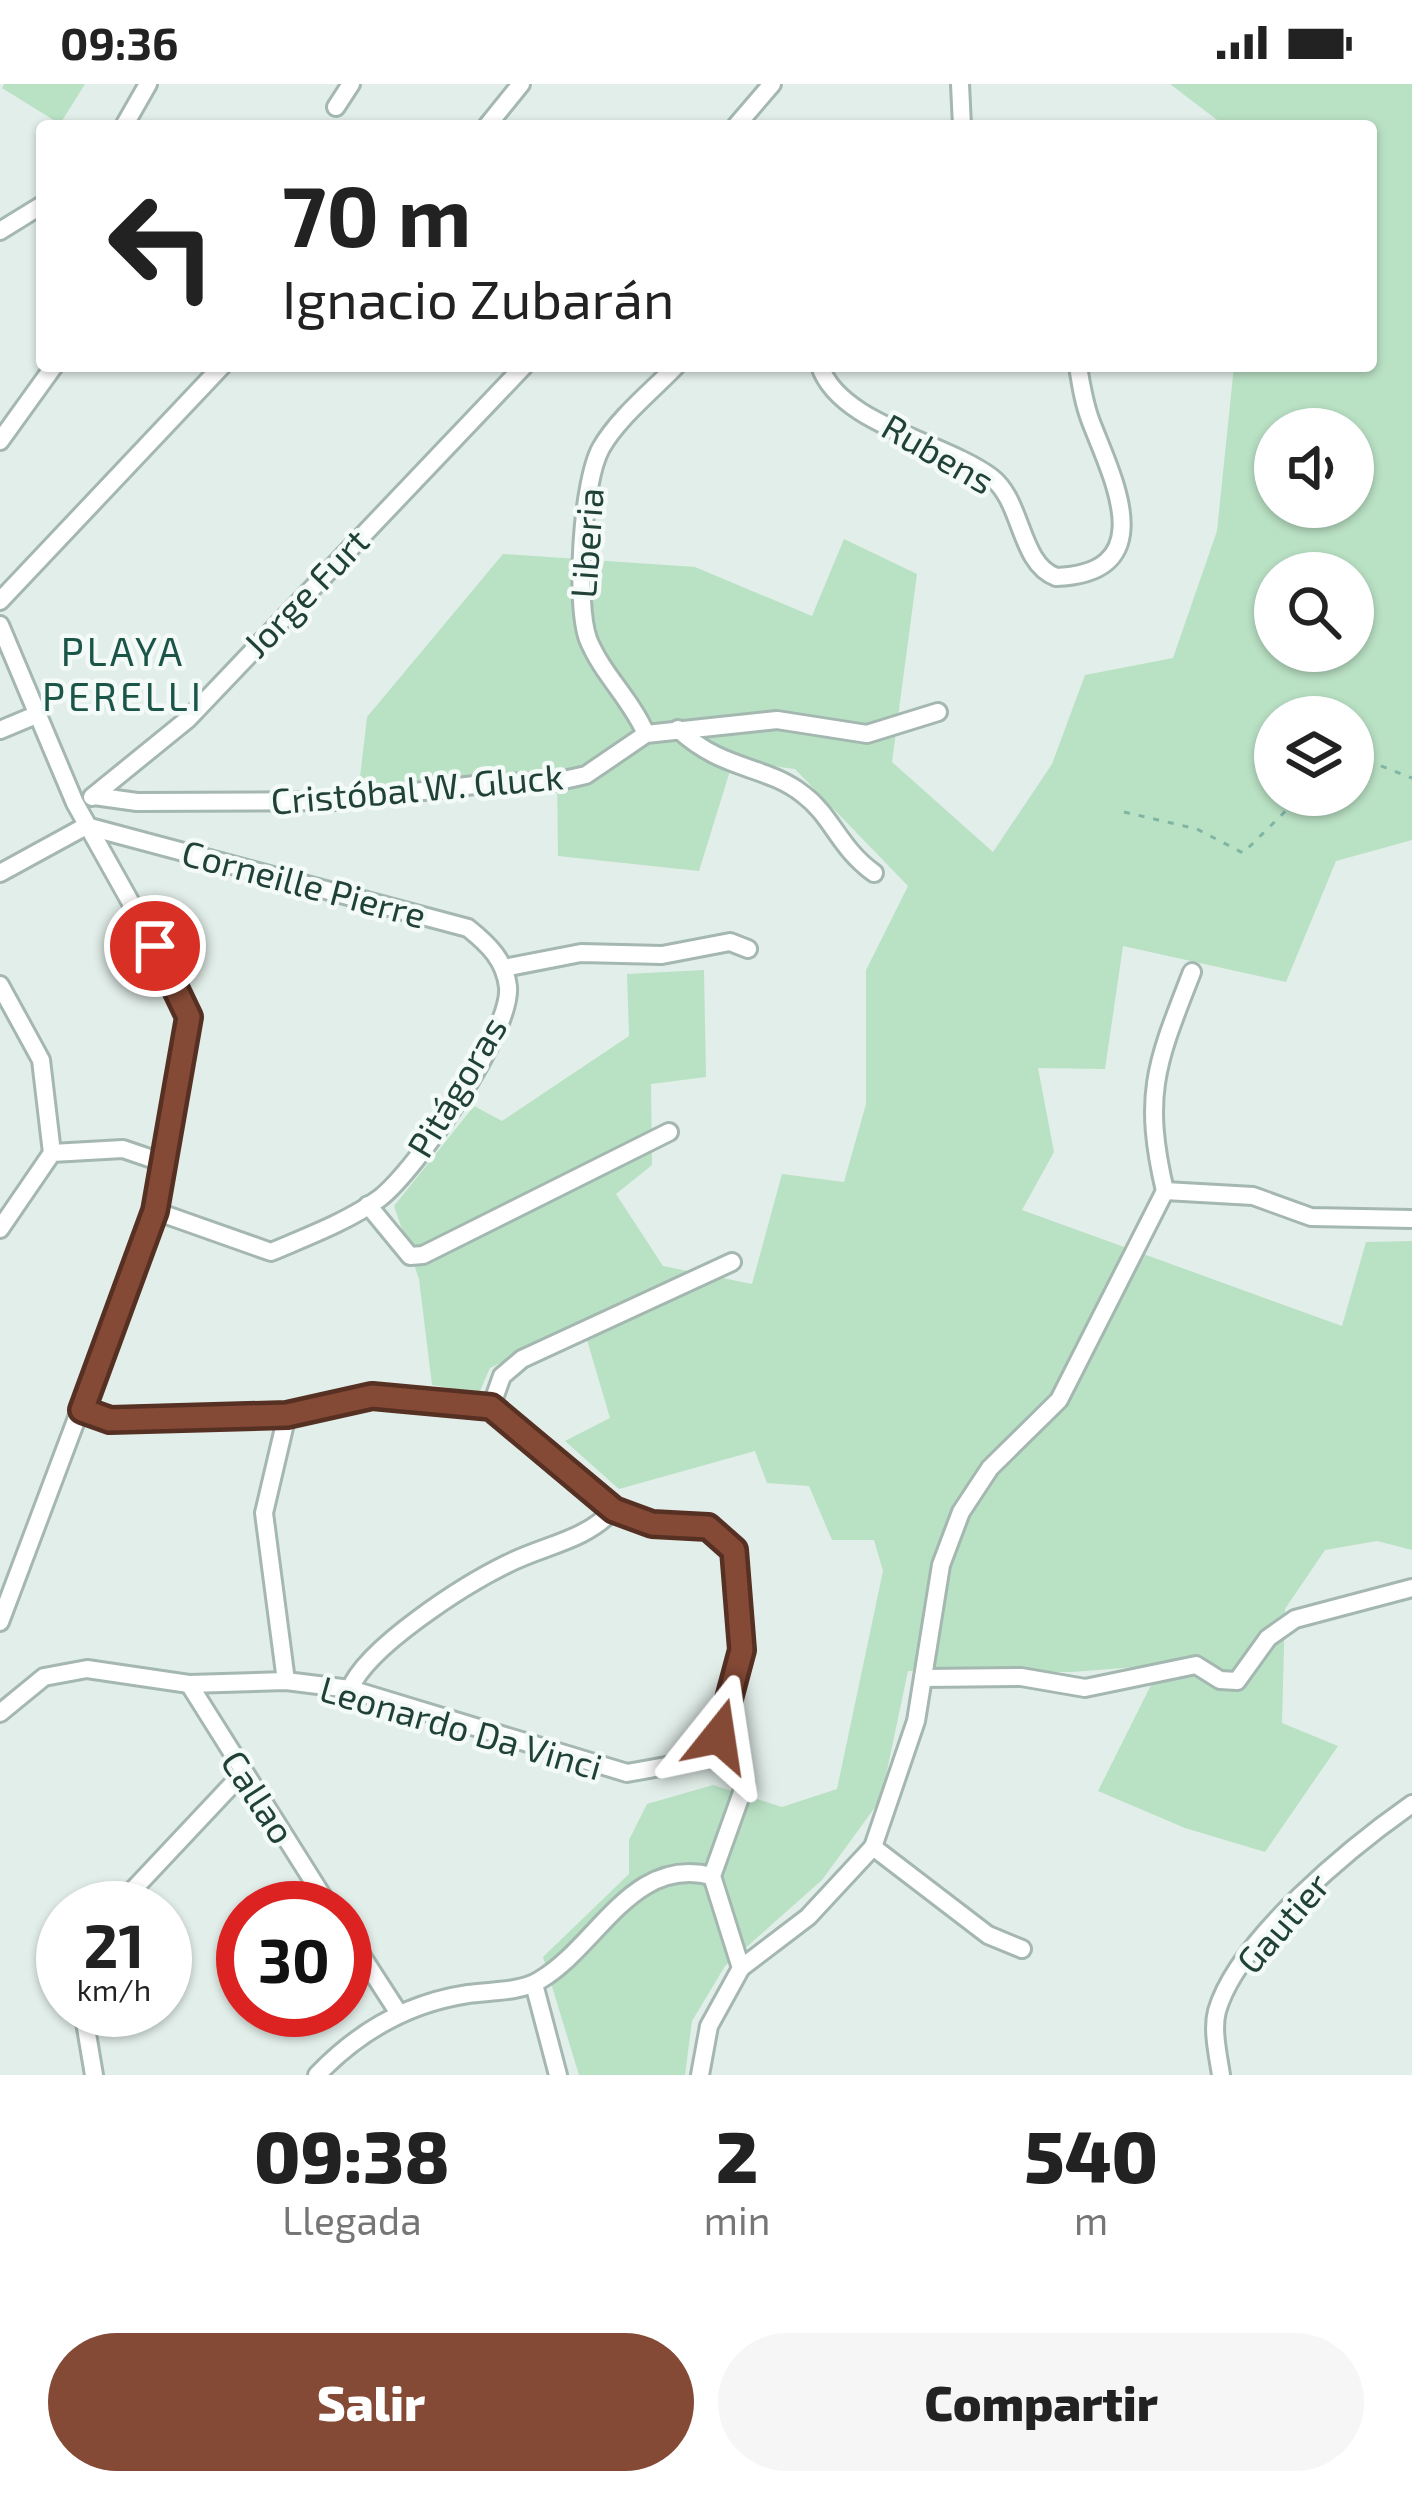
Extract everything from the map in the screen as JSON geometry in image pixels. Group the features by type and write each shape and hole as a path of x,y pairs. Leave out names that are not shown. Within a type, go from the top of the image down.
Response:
{"street":[{"path":"127,120 148,84"},
{"path":"336,107 351,84"},
{"path":"492,120 521,84"},
{"path":"741,120 772,84"},
{"path":"960,84 962,120"},
{"path":"0,231 36,209"},
{"path":"0,441 50,372"},
{"path":"0,601 216,372"},
{"name":"Jorge Furt","path":"75,803 94,796 188,719 518,372"},
{"name":"Liberia","path":"646,734 634,706 599,663 588,639 581,580 594,462 603,443 670,372"},
{"name":"Rubens","path":"824,372 842,400 996,481 1036,560 1057,577 1093,568 1108,556 1125,517 1121,493 1085,406 1079,372"},
{"path":"0,625 86,826 178,987 189,1017 155,1211 0,1622"},
{"name":"Cristóbal W. Gluck","path":"94,796 137,802 337,801 555,782 586,775 646,734 777,719 867,734 938,712"},
{"path":"0,730 36,715"},
{"path":"678,729 717,760 802,793 839,844 874,873"},
{"path":"0,873 86,826"},
{"name":"Corneille Pierre","path":"86,826 468,928 489,944 504,968"},
{"name":"Pitágoras","path":"155,1211 271,1252 368,1205 409,1167 506,1016 504,968 581,953 662,955 730,942 748,950"},
{"path":"700,2075 710,2026 741,1968 808,1917 873,1847 913,1735 941,1565 961,1512 990,1468 1059,1400 1165,1191 1150,1106 1155,1068 1192,972"},
{"path":"0,985 40,1060 52,1153 0,1229"},
{"path":"368,1205 385,1218 410,1256 423,1255 669,1132"},
{"path":"52,1153 122,1149 164,1163"},
{"path":"1165,1191 1253,1196 1310,1217 1412,1219"},
{"path":"491,1407 502,1376 522,1359 733,1262"},
{"path":"82,1410 110,1420 287,1415 372,1396 462,1401 491,1407 614,1510 652,1524 708,1527 734,1550 742,1650 719,1736 721,1756 745,1784 712,1876 741,1968"},
{"path":"286,1681 264,1513 287,1415"},
{"path":"350,1689 368,1658 480,1581 506,1564 582,1535 614,1510"},
{"path":"923,1678 1021,1677 1085,1688 1196,1665 1220,1680 1237,1681 1282,1626 1412,1588"},
{"name":"Leonardo Da Vinci","path":"0,1713 44,1677 67,1669 189,1684 286,1681 350,1689 627,1773 721,1756"},
{"name":"Callao","path":"189,1684 312,1881"},
{"path":"141,1881 242,1774"},
{"name":"Gautier","path":"1221,2075 1216,2014 1227,1988 1275,1923 1349,1852 1412,1804"},
{"path":"873,1847 988,1935 1022,1949"},
{"path":"316,2075 398,2012 425,2001 535,1984 644,1885 691,1870 712,1876"},
{"path":"372,1972 398,2012"},
{"path":"535,1984 558,2075"},
{"path":"87,2037 94,2075"}],"path":[{"path":"1374,763 1412,778"},
{"path":"1124,812 1196,829 1243,854 1281,816"}],"green space":[{"path":"4,84 85,84 62,120 54,120 2,88"},
{"path":"1170,84 1412,84 1412,840 1336,861 1286,982 1123,946 1105,1069 1038,1068 1054,1152 1022,1210 1342,1326 1366,1242 1412,1241 1412,1550 1377,1541 1325,1550 1285,1609 1282,1723 1338,1746 1265,1852 1185,1828 1098,1791 1161,1665 1072,1672 908,1671 881,1799 822,1880 725,1966 692,2021 685,2075 579,2075 543,1957 629,1874 629,1840 647,1804 713,1785 782,1807 837,1789 883,1571 874,1540 832,1540 809,1486 767,1483 755,1451 619,1489 565,1441 610,1418 582,1323 490,1368 479,1393 432,1385 419,1279 394,1206 474,1106 502,1121 629,1036 627,974 704,970 706,1077 651,1084 652,1165 616,1194 663,1266 752,1284 782,1174 844,1182 866,1104 866,970 908,886 795,769 733,761 699,871 558,856 557,769 359,786 367,717 503,554 695,567 812,616 844,539 917,574 892,762 993,852 1052,764 1085,675 1173,658 1217,531 1233,372 1377,372 1377,120 1217,120"}],"district":[{"name":"PLAYA PERELLI","path":"123,674"}],"route":[{"path":"155,946 185,1000 189,1017 155,1211 82,1410 110,1420 287,1415 372,1396 491,1407 614,1510 652,1524 708,1527 723,1535 734,1550 742,1650 719,1736"}]}
